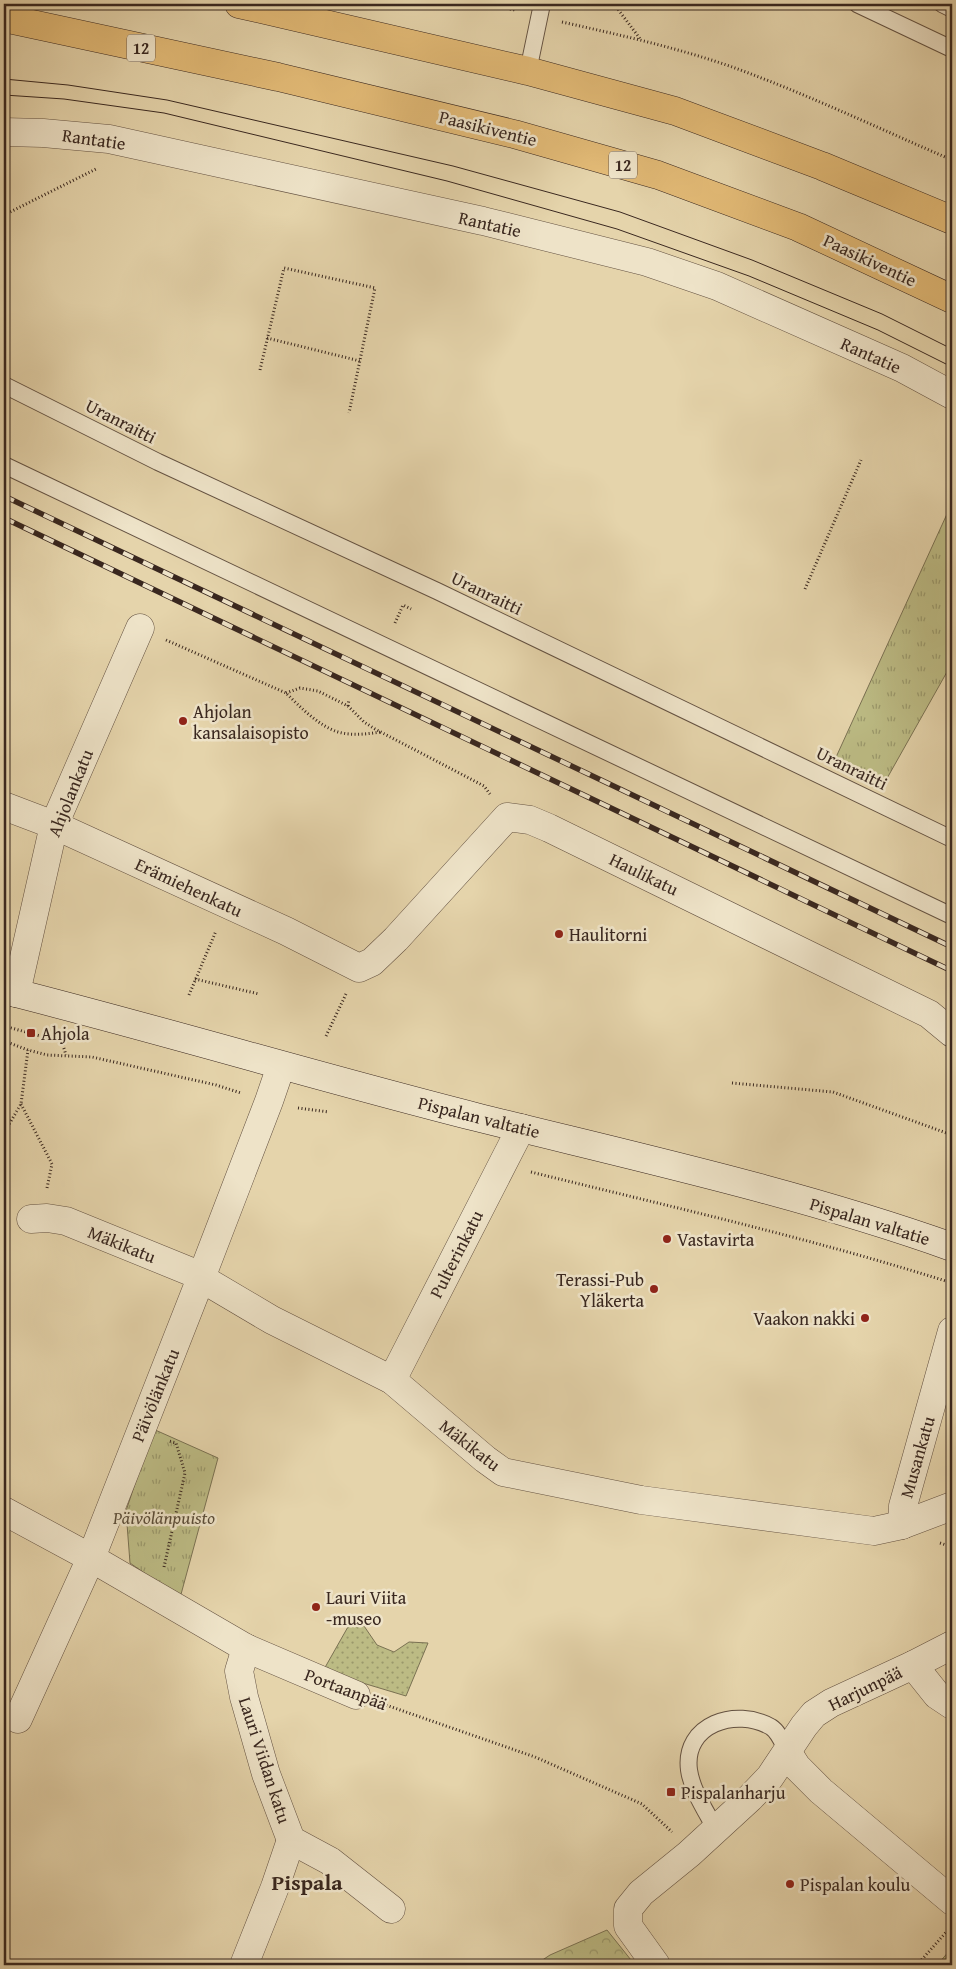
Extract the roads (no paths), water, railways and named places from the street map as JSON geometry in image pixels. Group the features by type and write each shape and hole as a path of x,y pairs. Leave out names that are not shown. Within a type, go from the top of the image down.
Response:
{"highway":[{"path":"239,4 528,70 675,111 822,166 952,220"},
{"name":"Paasikiventie","path":"4,18 306,84 514,134 658,175 798,227 952,299"}],"street":[{"name":"Rantatie","path":"4,132 43,132 109,139 483,221 647,262 717,286 902,368 952,395"},
{"name":"Ahjolankatu","path":"10,992 54,825 140,628"},
{"name":"Erämiehenkatu","path":"4,806 54,825 320,948 365,965 396,939 507,817"},
{"name":"Haulikatu","path":"507,817 530,820 549,828 929,1014 952,1033"},
{"name":"Pispalan valtatie","path":"10,992 135,1024 280,1066 619,1151 816,1203 952,1247"},
{"name":"Päivölänkatu","path":"18,1720 91,1558 269,1101 280,1066"},
{"name":"Pulterinkatu","path":"392,1380 522,1128"},
{"name":"Mäkikatu","path":"39,1219 66,1222 189,1271 272,1320 392,1380 484,1459 503,1472 640,1500 874,1531 902,1525 952,1506"},
{"name":"Musankatu","path":"902,1525 903,1506 952,1331"},
{"name":"Portaanpää","path":"4,1511 91,1558 246,1648 356,1695"},
{"name":"Harjunpää","path":"656,1965 628,1926 628,1909 640,1893 716,1830 764,1784 788,1753 804,1726 814,1714 831,1703 952,1645"},
{"name":"Lauri Viidan katu","path":"246,1648 239,1670 244,1697 266,1774 291,1840 330,1861 390,1909"},
{"path":"913,1665 937,1695 952,1705"},
{"path":"788,1753 796,1767 821,1791 952,1901"},
{"path":"244,1965 291,1840"}],"lane":[{"path":"528,70 542,4"},
{"path":"857,4 952,49"},
{"path":"942,4 952,9"},
{"name":"Uranraitti","path":"4,385 158,462 436,591 952,839"},
{"path":"4,465 952,916"},
{"path":"716,1830 693,1786 689,1769 690,1753 696,1737 705,1728 719,1721 739,1719 756,1722 772,1728 780,1737 788,1753"}],"tram line":[{"path":"4,79 68,85 167,100 453,166 620,212 752,260 882,314 952,349"},
{"path":"4,95 64,99 164,113 447,181 617,229 749,276 878,330 952,367"}],"railway":[{"path":"4,496 952,947"},
{"path":"4,518 952,971"}],"place":[{"name":"Ahjolan kansalaisopisto","path":"183,721"},
{"name":"Haulitorni","path":"559,934"},
{"name":"Ahjola","path":"31,1033"},
{"name":"Vastavirta","path":"667,1239"},
{"name":"Terassi-Pub Yläkerta","path":"654,1289"},
{"name":"Vaakon nakki","path":"865,1318"},
{"name":"Lauri Viita -museo","path":"316,1607"},
{"name":"Pispalanharju","path":"671,1792"},
{"name":"Pispalan koulu","path":"790,1884"}],"district":[{"name":"Pispala","path":"307,1882"}],"park label":[{"name":"Päivölänpuisto","path":"164,1517"}]}
